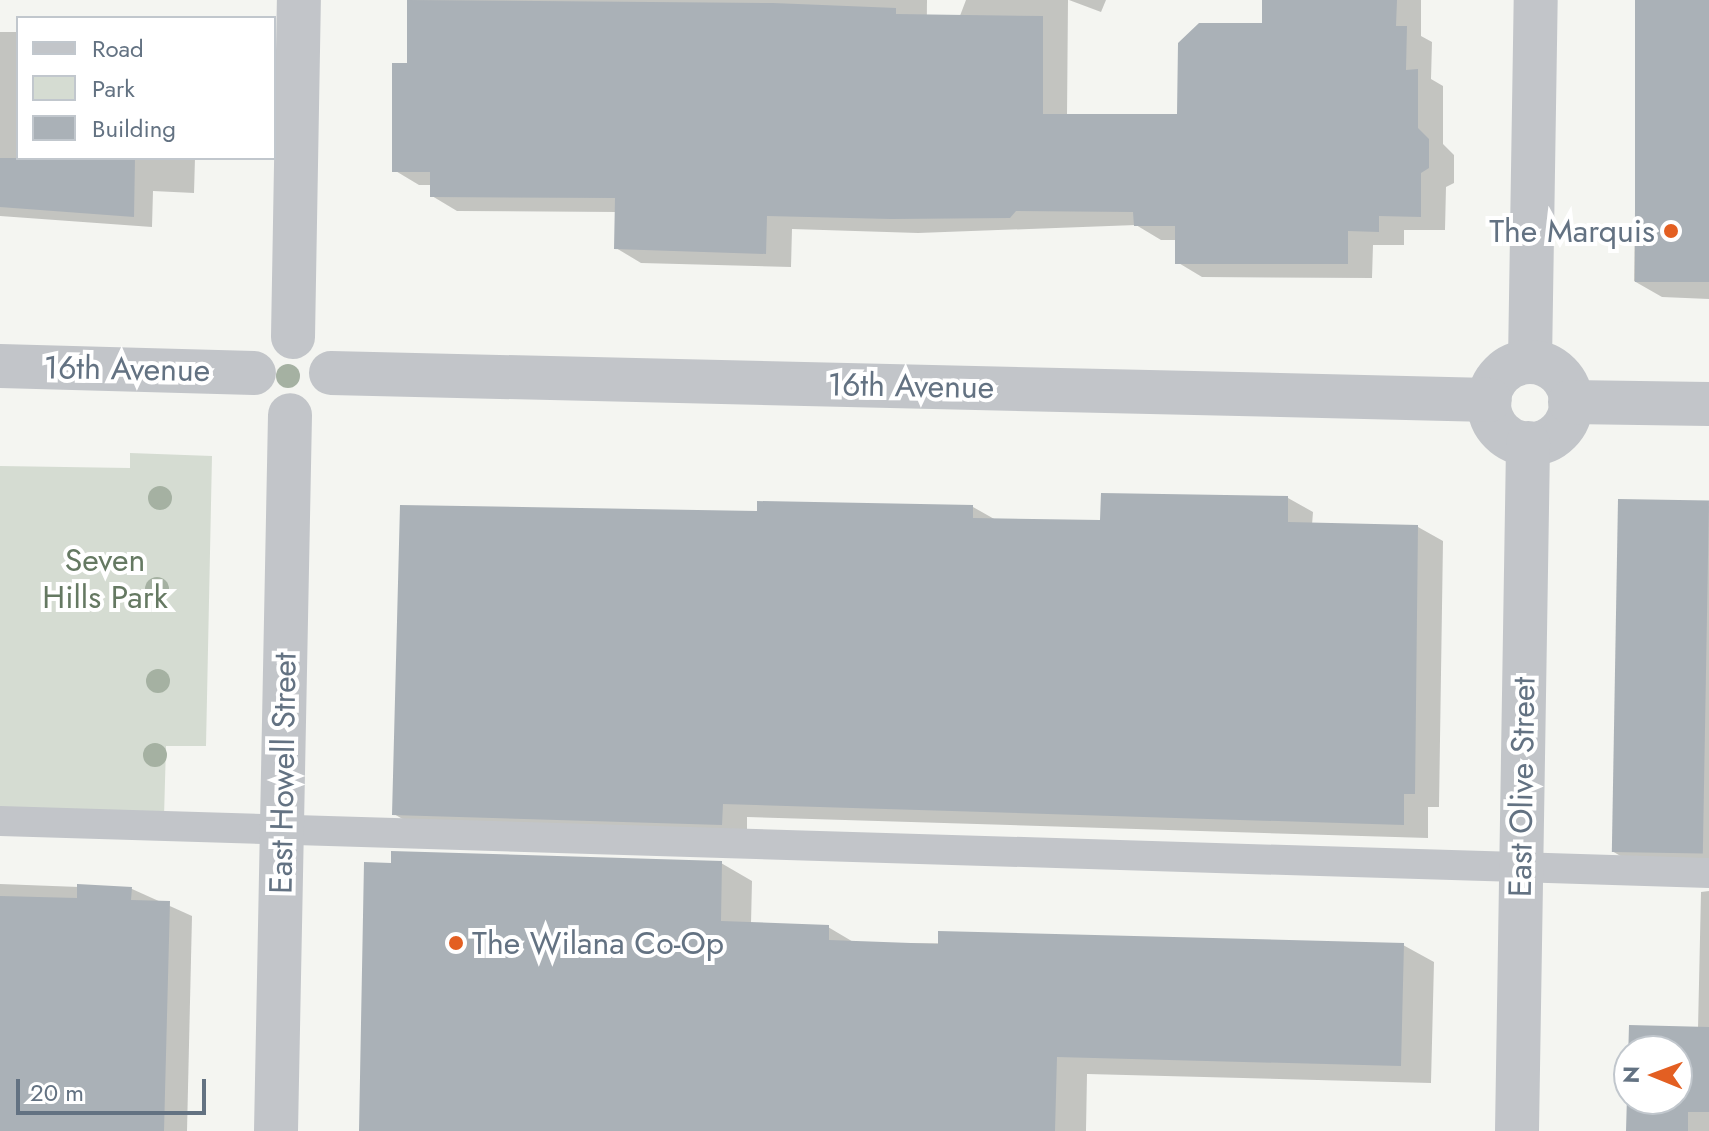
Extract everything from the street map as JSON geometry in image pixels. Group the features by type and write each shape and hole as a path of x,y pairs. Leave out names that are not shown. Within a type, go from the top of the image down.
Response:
{"street":[{"path":"293,337 299,0"},
{"path":"1530,362 1536,0"},
{"path":"293,337 322,351 331,373 318,406 290,415 263,400 254,373 263,351 293,337"},
{"path":"1530,362 1558,374 1570,402 1558,432 1528,443 1499,430 1490,400 1507,368 1530,362"},
{"name":"16th Avenue","path":"0,366 254,373"},
{"name":"16th Avenue","path":"331,373 1490,400"},
{"path":"1570,402 1709,404"},
{"name":"East Howell Street","path":"276,1131 290,415"},
{"name":"East Olive Street","path":"1517,1131 1528,443"}],"lane":[{"path":"0,821 1709,873"}],"green space":[{"name":"Seven Hills Park","path":"130,453 212,456 206,746 166,746 164,817 0,813 0,466 130,468"}],"building":[{"path":"407,0 773,3 896,8 896,14 1043,16 1043,114 1177,114 1178,43 1199,23 1262,23 1262,0 1397,0 1396,26 1407,26 1406,70 1418,69 1418,128 1429,139 1429,168 1421,173 1421,217 1379,216 1379,232 1348,231 1348,264 1175,264 1175,226 1134,226 1133,212 1016,211 1010,218 767,216 766,254 614,249 615,198 430,197 430,172 392,172 392,63 407,63"},
{"path":"1635,0 1709,0 1709,282 1635,282"},
{"path":"0,158 135,160 134,217 0,207"},
{"path":"1101,493 1288,496 1288,522 1418,525 1415,794 1404,794 1404,825 723,804 722,825 392,815 400,505 757,511 757,501 973,505 973,518 1100,520"},
{"path":"1618,499 1709,501 1703,854 1612,852"},
{"path":"391,851 722,861 721,921 829,925 829,940 938,944 938,931 1404,943 1401,1066 1057,1057 1055,1131 359,1131 364,862 391,863"},
{"path":"77,884 132,887 131,900 170,901 164,1131 0,1131 0,896 77,898"},
{"path":"1629,1025 1709,1027 1709,1112 1693,1112 1693,1035 1629,1035"},
{"path":"1626,1115 1688,1115 1688,1131 1626,1131"}],"place":[{"name":"The Marquis","path":"1671,231"},
{"name":"The Wilana Co-Op","path":"456,943"}]}
